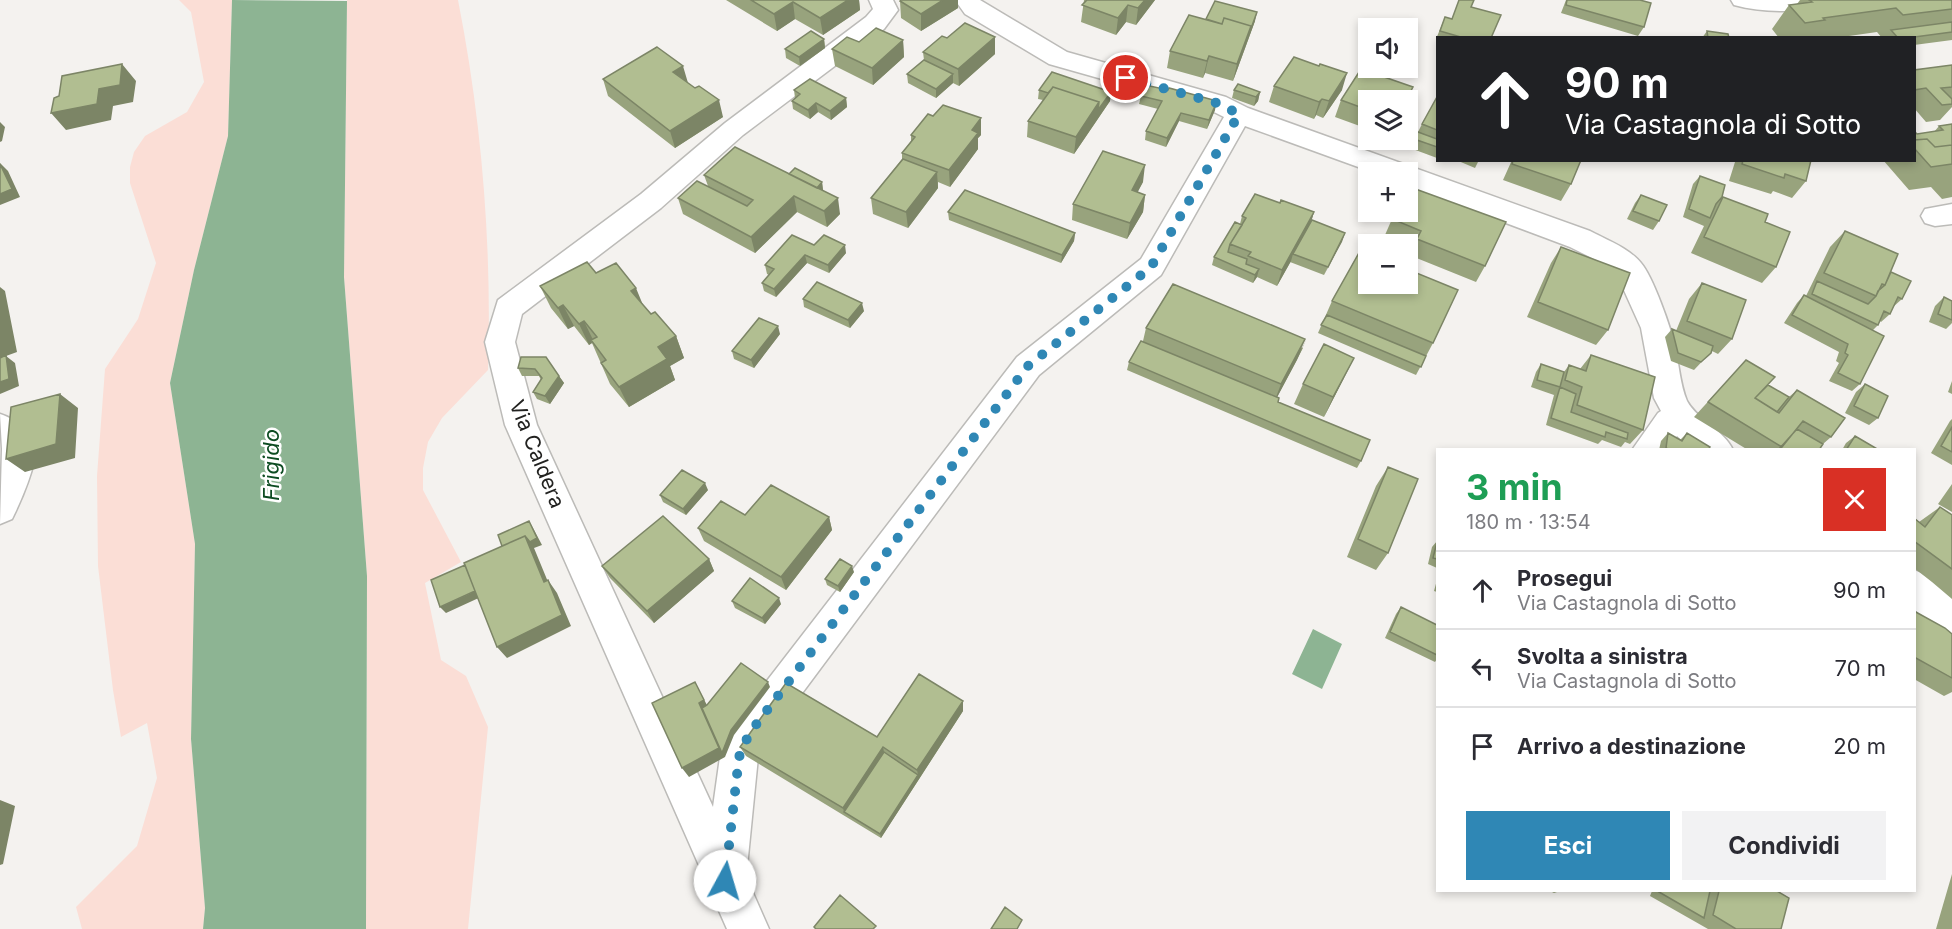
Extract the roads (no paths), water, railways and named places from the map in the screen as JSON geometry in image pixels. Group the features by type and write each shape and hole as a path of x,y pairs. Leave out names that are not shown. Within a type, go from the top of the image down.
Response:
{"street":[{"name":"Via Caldera","path":"748,929 521,425 500,342 509,308 651,201 734,129 875,23 886,10 881,0"},
{"path":"967,0 974,9 1058,58 1217,103 1239,114 1371,162"},
{"path":"1743,0 1782,4 1843,0"},
{"path":"725,881 739,757 749,734 1028,366 1151,267 1239,114"},
{"path":"1418,179 1580,239 1608,253 1630,270 1656,328 1671,398 1681,419 1714,448"},
{"path":"1649,448 1668,422 1681,419"},
{"path":"0,427 19,444 14,474 0,509"},
{"path":"1916,588 1952,622"}],"water":[{"name":"Frigido","path":"232,0 347,1 344,277 367,576 366,929 203,929 205,908 191,739 195,544 170,383 194,270 228,136"},
{"path":"1313,629 1342,644 1322,689 1292,674"}]}
